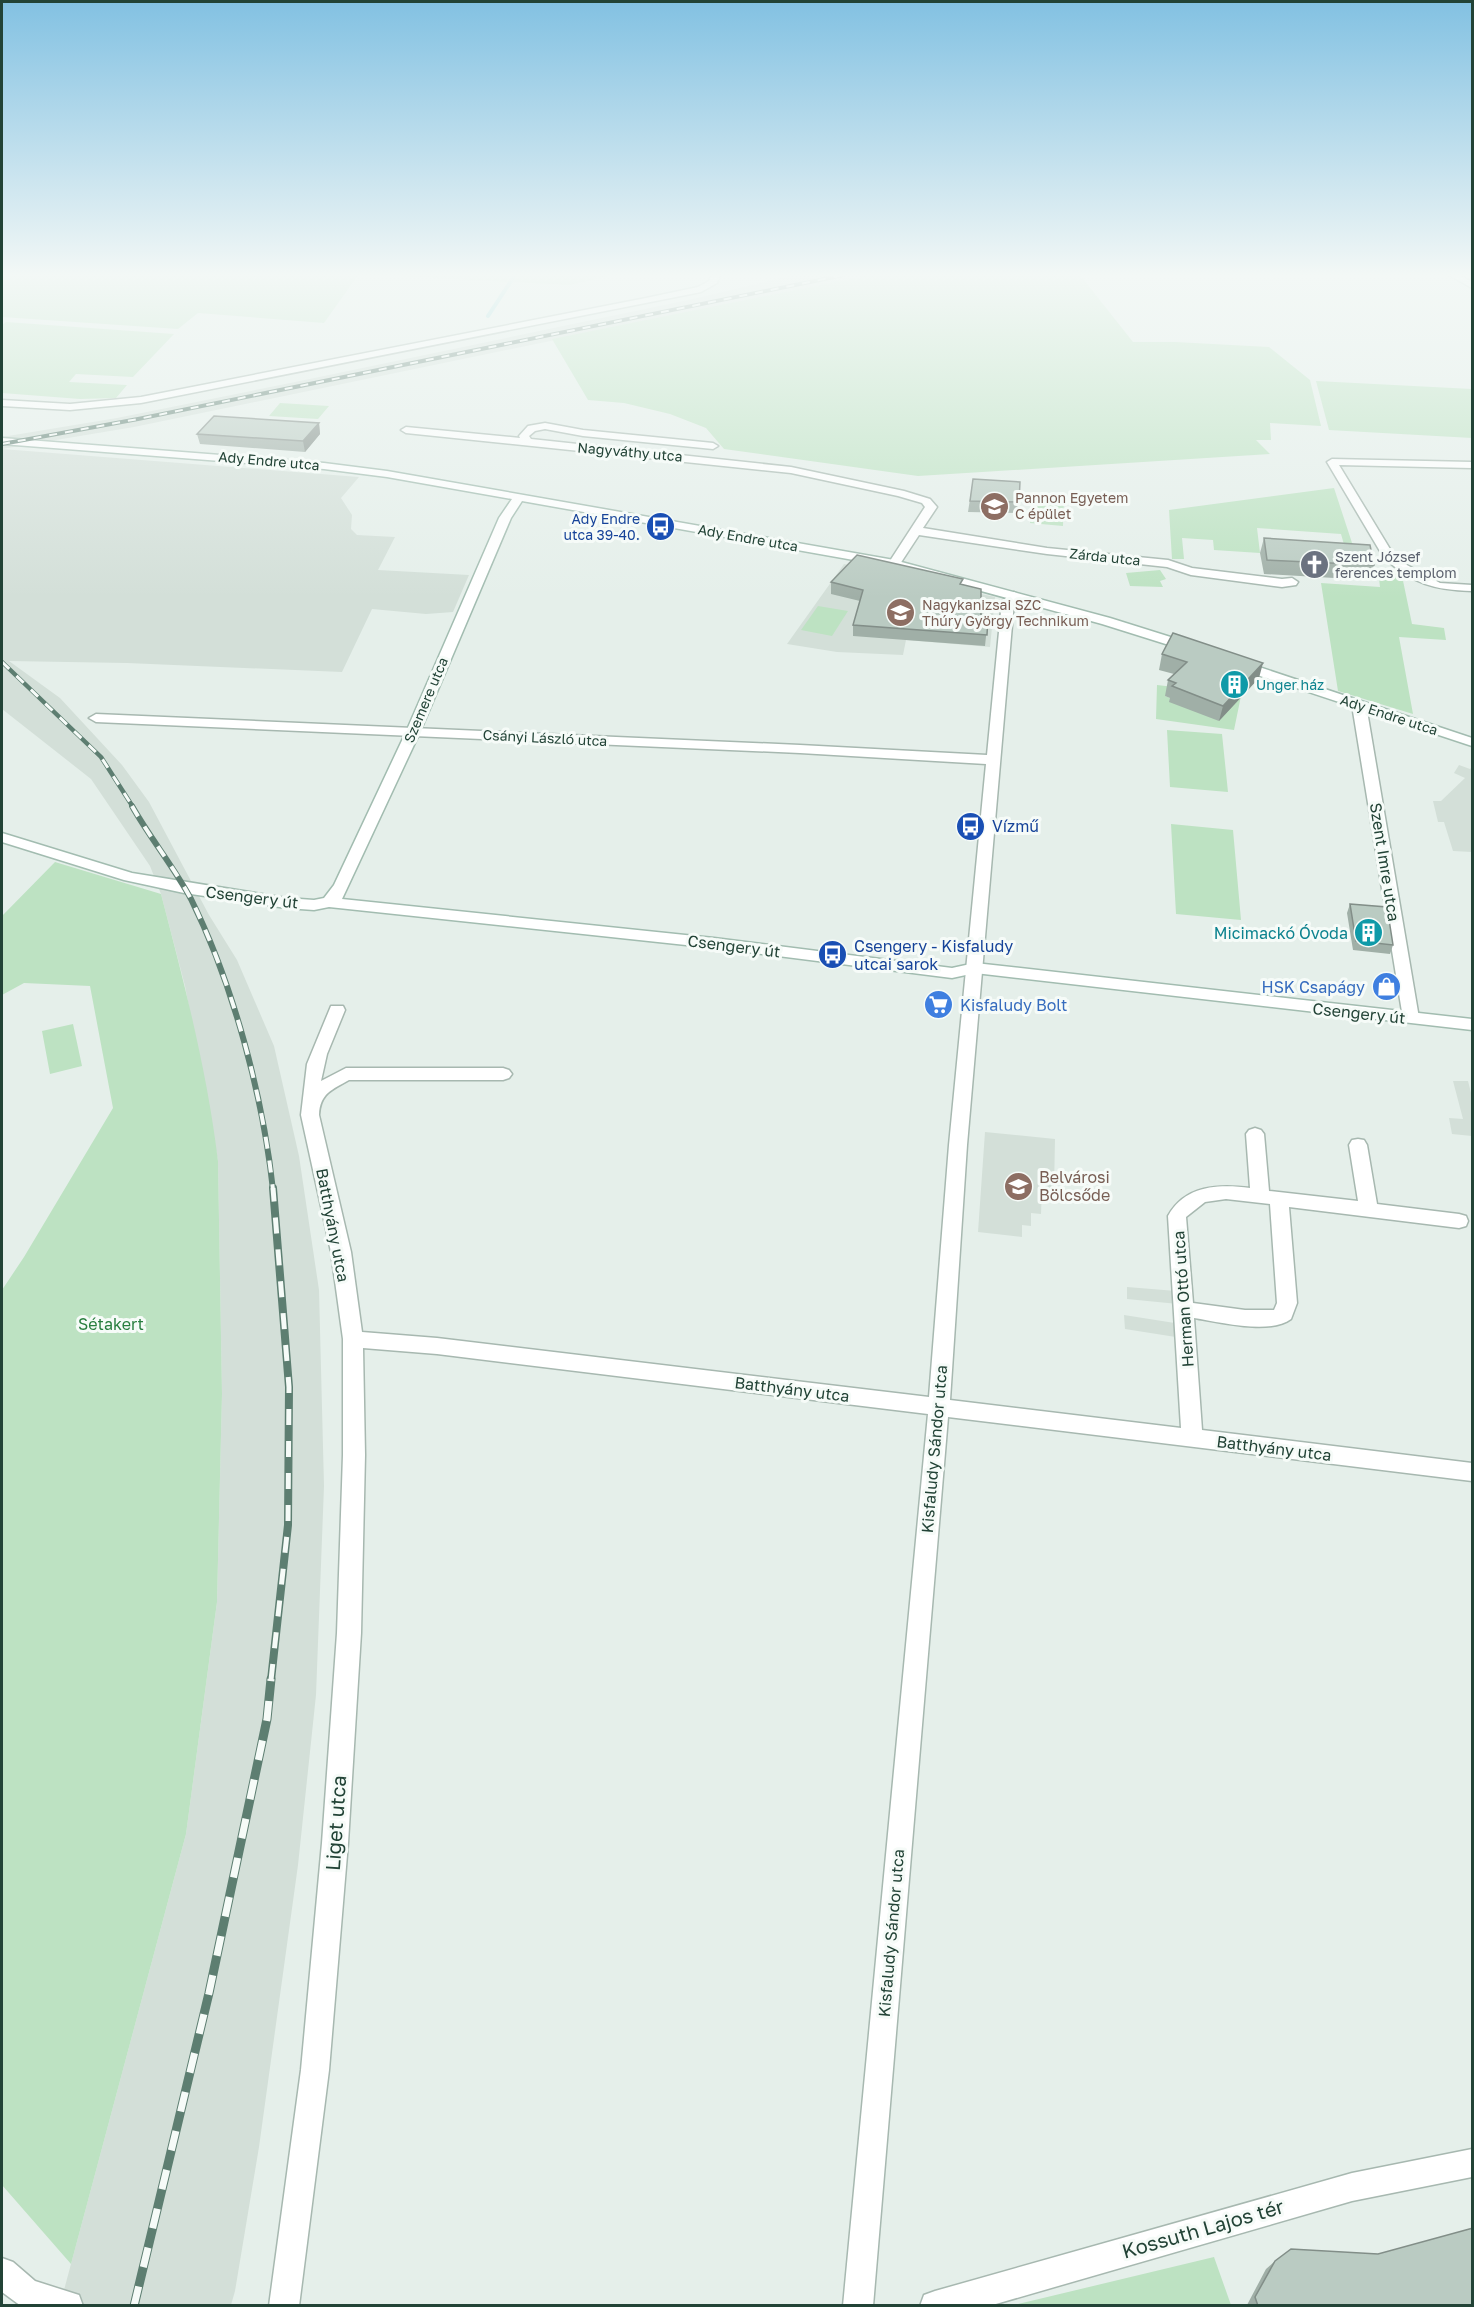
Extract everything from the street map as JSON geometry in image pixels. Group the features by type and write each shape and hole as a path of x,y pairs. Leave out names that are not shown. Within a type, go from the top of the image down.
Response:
{"street":[{"path":"2,403 70,407 141,400 229,383"},
{"name":"Nagyváthy utca","path":"713,446 582,433 545,426 532,428 525,433 525,439 528,442 791,470 900,493 930,503 931,507 917,531"},
{"path":"406,430 528,442"},
{"name":"Ady Endre utca","path":"2,441 333,466 519,497 894,564 1014,596 1200,651"},
{"path":"1473,465 1332,462 1388,556 1401,567 1437,586 1473,588"},
{"name":"Szemere utca","path":"329,902 337,895 342,885 413,732 505,518 519,497"},
{"path":"894,564 917,531"},
{"name":"Zárda utca","path":"917,531 1047,551 1168,564 1208,573 1282,583 1292,582"},
{"name":"Kisfaludy Sándor utca","path":"858,2306 939,1406 958,1134 1008,601 1014,596"},
{"name":"Ady Endre utca","path":"1221,658 1473,742"},
{"name":"Szent Imre utca","path":"1359,705 1411,1018"},
{"name":"Csányi László utca","path":"96,718 788,748 994,760"},
{"name":"Csengery út","path":"2,837 119,874 184,888 286,903 314,905 329,902 702,942 952,973 975,968 1473,1025"},
{"name":"Batthyány utca","path":"337,1010 317,1054 311,1081 310,1115 341,1252 353,1339 437,1346 1473,1472"},
{"path":"311,1100 322,1088 346,1074 503,1074"},
{"path":"1183,1309 1256,1317 1276,1317 1287,1310 1269,1196 1255,1134"},
{"path":"1358,1145 1368,1208"},
{"name":"Herman Ottó utca","path":"1192,1437 1177,1216 1185,1204 1195,1198 1226,1192 1459,1221"},
{"name":"Liget utca","path":"284,2306 315,2070 336,1831 350,1633 354,1455 353,1339"},
{"name":"Kossuth Lajos tér","path":"935,2306 1352,2187 1473,2163"},
{"path":"2,2273 27,2292 68,2306"}],"shaded area":[{"path":"292,383 349,383 134,427 2,449 2,437 117,418"},
{"path":"2,449 359,477 341,498 352,515 351,529 357,535 395,537 378,570 469,575 453,612 426,614 372,609 342,672 127,663 9,661 60,698 122,765 149,802 209,915 237,960 274,1046 299,1156 319,1290 324,1486 316,1695 298,1865 259,2147 231,2305 60,2305 186,1834 217,1602 222,1394 218,1161 185,986 161,894 150,866 91,779 2,709"},
{"name":"Nagykanizsai SZC Thúry György Technikum","path":"844,564 995,597 990,647 906,640 903,655 837,652 787,644"},
{"path":"1459,765 1470,769 1472,767 1472,852 1453,851 1444,822 1438,822 1433,801 1441,801 1465,778 1454,773"},
{"path":"1453,1081 1468,1081 1472,1097 1472,1136 1452,1134 1449,1118 1463,1119"},
{"name":"Belvárosi Bölcsőde","path":"985,1132 1055,1139 1054,1189 1042,1187 1041,1214 1031,1213 1031,1226 1022,1225 1022,1237 978,1232"},
{"path":"1127,1287 1176,1291 1178,1304 1127,1299"},
{"path":"1124,1315 1181,1324 1182,1338 1125,1329"}],"green space":[{"path":"2,383 127,385 116,398 80,399 2,393"},
{"path":"578,383 1311,383 1321,426 1270,423 1271,440 1256,440 1270,454 918,476 724,449 706,428 670,414 624,403 588,400"},
{"path":"1316,383 1472,389 1472,438 1329,430"},
{"path":"280,403 329,406 318,419 269,416"},
{"path":"1334,488 1356,555 1347,555 1341,534 1257,528 1260,553 1214,550 1213,540 1182,538 1184,559 1172,559 1169,510"},
{"path":"1032,497 1064,499 1063,526 1030,523"},
{"path":"1160,570 1166,579 1160,581 1163,587 1130,586 1126,573"},
{"path":"1378,570 1401,571 1412,624 1444,628 1446,640 1399,637 1413,714 1338,691 1321,583 1380,587"},
{"path":"818,606 848,611 832,636 801,630"},
{"path":"1157,685 1174,687 1165,696 1173,699 1241,696 1234,730 1156,719"},
{"path":"1167,730 1222,734 1228,792 1170,787"},
{"path":"1171,824 1233,830 1241,920 1176,914"},
{"name":"Sétakert","path":"55,862 161,894 201,1060 218,1161 222,1394 217,1602 186,1834 71,2264 2,2185 2,1290 113,1108 90,986 24,983 2,995 2,916"},
{"path":"73,1024 82,1066 50,1074 42,1031"},
{"path":"1214,2257 1231,2305 1014,2305"}],"building":[{"path":"214,416 319,423 303,441 197,434"},
{"path":"973,479 1020,482 1019,502 970,501"},
{"path":"1264,538 1370,545 1374,565 1267,560"},
{"path":"857,555 963,579 960,584 981,589 981,617 988,617 987,635 853,625 863,590 831,582"},
{"path":"1173,633 1263,663 1223,706 1172,686 1176,683 1168,680 1187,662 1162,654"},
{"name":"Micimackó Óvoda","path":"1350,904 1387,907 1393,945 1356,941"},
{"path":"1473,2228 1473,2306 1258,2306 1255,2297 1275,2261 1291,2249 1378,2254"}],"railway":[{"path":"2,444 316,383"},
{"path":"2,662 101,757 133,807"},
{"path":"132,806 191,899 220,967 254,1079 273,1190"},
{"path":"271,1680 288,1525 289,1387 273,1188"},
{"path":"134,2306 209,1993 267,1719 271,1679"}],"place":[{"name":"Pannon Egyetem C épület","path":"994,506"},
{"name":"Ady Endre utca 39-40.","path":"661,527"},
{"name":"Szent József ferences templom","path":"1314,565"},
{"name":"Nagykanizsai SZC Thúry György Technikum","path":"901,613"},
{"name":"Unger ház","path":"1235,685"},
{"name":"Vízmű","path":"971,826"},
{"name":"Micimackó Óvoda","path":"1369,933"},
{"name":"Csengery - Kisfaludy utcai sarok","path":"833,955"},
{"name":"HSK Csapágy","path":"1386,987"},
{"name":"Kisfaludy Bolt","path":"939,1005"},
{"name":"Belvárosi Bölcsőde","path":"1018,1186"}]}
